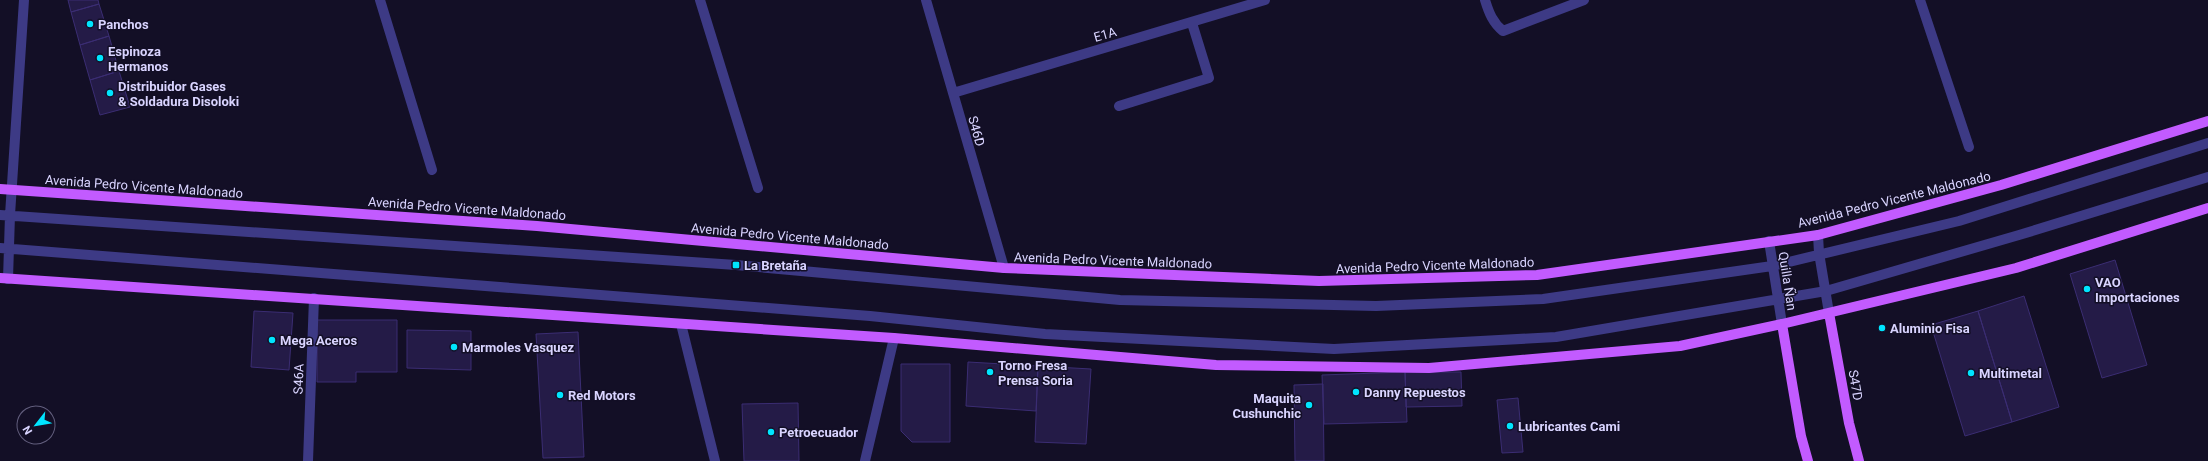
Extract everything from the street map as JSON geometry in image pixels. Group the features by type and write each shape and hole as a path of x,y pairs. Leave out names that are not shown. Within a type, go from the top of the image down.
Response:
{"main road":[{"name":"Avenida Pedro Vicente Maldonado","path":"0,189 537,226 1004,268 1319,281 1529,275 1818,234 2001,185 2208,121"},
{"path":"4,278 894,338 1216,365 1429,368 1680,346 1830,313 2016,268 2208,208"},
{"name":"S47D","path":"1830,313 1849,423 1859,461"},
{"path":"1782,324 1800,436 1808,461"}],"street":[{"path":"4,278 5,215 12,190 24,0"},
{"path":"380,0 432,170"},
{"path":"700,0 758,188"},
{"name":"S46D","path":"926,0 1004,268"},
{"name":"E1A","path":"953,93 1265,0"},
{"path":"1485,0 1490,16 1496,26 1503,31 1584,0"},
{"path":"1920,0 1969,147"},
{"path":"1119,106 1208,78 1192,23"},
{"path":"5,215 736,265 1120,300 1376,306 1543,299 1772,266 1819,253 1959,221 2208,143"},
{"path":"5,248 870,316 1045,334 1334,349 1556,337 1826,291 2019,235 2208,177"},
{"path":"1818,234 1819,253 1830,313"},
{"name":"Quilla Ñan","path":"1769,241 1782,324"},
{"name":"S46A","path":"308,461 314,298"},
{"path":"681,324 715,461"},
{"path":"865,461 894,338"}],"building":[{"path":"68,0 98,0 99,4 71,12"},
{"name":"Panchos","path":"99,4 109,36 80,45 71,12"},
{"name":"Espinoza Hermanos","path":"109,36 119,71 90,80 80,45"},
{"name":"Distribuidor Gases & Soldadura Disoloki","path":"119,71 130,107 100,115 90,80"},
{"path":"2115,260 2147,365 2102,378 2070,274"},
{"path":"2024,296 2059,407 2012,422 1978,311"},
{"name":"Mega Aceros","path":"254,311 293,313 289,370 251,367"},
{"name":"Multimetal","path":"1978,311 2012,422 1965,436 1931,325"},
{"path":"317,320 397,320 397,372 356,372 356,382 317,382"},
{"path":"407,330 471,331 471,370 407,368"},
{"name":"Red Motors","path":"578,332 584,457 543,458 536,334"},
{"path":"968,362 1038,366 1036,411 966,406"},
{"path":"901,364 950,364 950,442 912,442 901,431"},
{"path":"1038,366 1091,369 1086,444 1035,442"},
{"path":"1405,372 1407,422 1324,424 1322,375"},
{"path":"1405,372 1461,372 1462,406 1406,407"},
{"name":"Maquita Cushunchic","path":"1323,384 1324,461 1295,461 1294,385"},
{"name":"Lubricantes Cami","path":"1518,398 1523,452 1502,453 1497,400"},
{"name":"Petroecuador","path":"798,403 799,461 744,461 742,404"}],"place":[{"name":"Panchos","path":"90,24"},
{"name":"Espinoza Hermanos","path":"100,58"},
{"name":"Distribuidor Gases & Soldadura Disoloki","path":"110,93"},
{"name":"La Bretaña","path":"736,265"},
{"name":"VAO Importaciones","path":"2087,289"},
{"name":"Aluminio Fisa","path":"1882,328"},
{"name":"Mega Aceros","path":"272,340"},
{"name":"Marmoles Vasquez","path":"454,347"},
{"name":"Torno Fresa Prensa Soria","path":"990,372"},
{"name":"Multimetal","path":"1971,373"},
{"name":"Danny Repuestos","path":"1356,392"},
{"name":"Red Motors","path":"560,395"},
{"name":"Maquita Cushunchic","path":"1309,405"},
{"name":"Lubricantes Cami","path":"1510,426"},
{"name":"Petroecuador","path":"771,432"}]}
